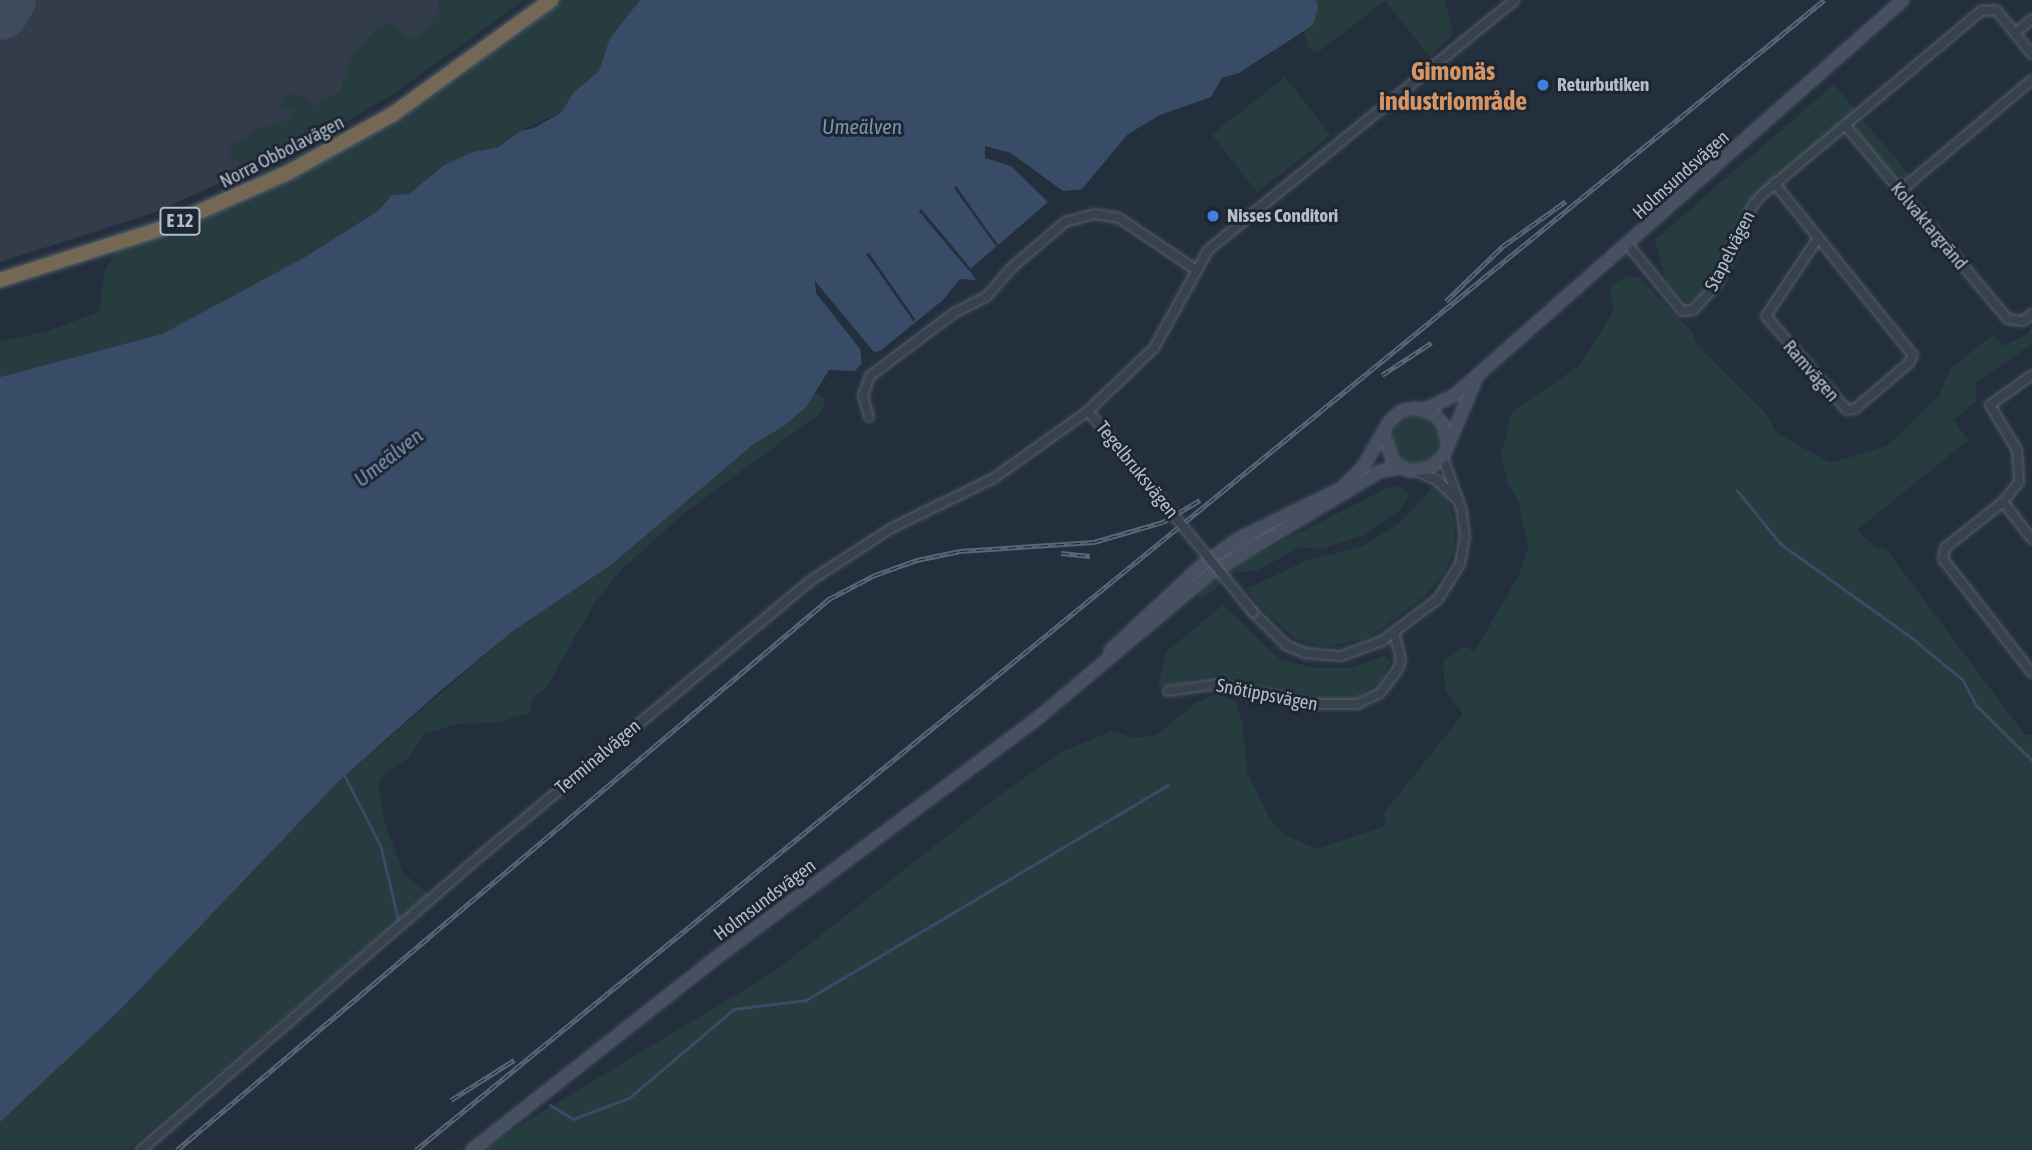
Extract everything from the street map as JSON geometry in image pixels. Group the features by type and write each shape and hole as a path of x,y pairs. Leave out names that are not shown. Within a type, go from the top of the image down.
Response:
{"highway":[{"name":"Norra Obbolavägen","path":"0,280 160,229 289,172 393,114 551,0"}],"main road":[{"name":"Holmsundsvägen","path":"1083,682 1201,566 1272,519 1342,488 1363,467 1401,411 1426,410 1447,401 1629,246 1903,0"},
{"name":"Holmsundsvägen","path":"1443,457 1447,442 1479,373"},
{"path":"1426,410 1444,425 1447,442"},
{"path":"1384,434 1387,454 1401,468"},
{"path":"1416,471 1430,468 1443,457"},
{"name":"Holmsundsvägen","path":"472,1150 724,952 1083,682 1212,572 1381,471 1401,468 1416,471"}],"street":[{"name":"Tegelbruksvägen","path":"1443,457 1459,501 1465,537 1454,577 1438,599 1394,632 1356,654 1322,656 1286,645 1253,612 1088,411 1154,348 1195,270 1230,229 1514,0"},
{"path":"1774,183 1985,9 1996,10 2032,54"},
{"path":"2015,33 2032,19"},
{"path":"1900,191 2032,80"},
{"name":"Kolvaktargränd","path":"1845,125 2008,319 2016,323 2032,314"},
{"name":"Stapelvägen","path":"1629,246 1682,311 1693,310 1716,285 1753,205 1774,183"},
{"name":"Ramvägen","path":"1774,183 1913,355 1909,363 1856,408 1847,410 1766,316 1818,238"},
{"path":"869,417 863,396 870,376 954,313 986,297 1010,269 1065,222 1094,214 1119,218 1195,270"},
{"path":"2032,376 1990,405 2020,459 2019,482 2003,502 1945,548 1943,559 2032,673"},
{"name":"Terminalvägen","path":"141,1150 485,852 791,596 876,537 994,478 1088,411"},
{"path":"1416,471 1438,481 1459,501"},
{"path":"2003,502 2032,539"},
{"name":"Snötippsvägen","path":"1168,691 1217,684 1311,704 1357,704 1380,693 1398,669 1394,632"}],"shaded area":[{"path":"0,0 524,0 393,94 307,144 153,213 0,262"}],"green space":[{"path":"439,0 524,0 393,94 307,144 249,171 230,156 229,148 256,129 290,119 293,109 279,108 287,93 309,99 312,107 340,91 353,54 378,27 388,22 411,39 421,34 439,12"},
{"path":"551,0 640,0 617,28 599,71 562,112 520,131 499,147 473,152 444,165 409,194 392,195 378,211 305,257 162,334 0,377 0,341 45,332 99,312 104,272 120,244 351,138"},
{"path":"1316,0 1445,0 1453,34 1430,57 1385,1 1317,53 1309,48 1303,29 1313,24"},
{"path":"1285,77 1331,135 1257,193 1212,134"},
{"path":"1834,84 1857,112 1750,201 1706,293 1696,301 1685,301 1666,281 1655,240"},
{"path":"1863,120 1912,178 1906,183 1891,177 1857,135 1856,128"},
{"path":"1629,275 1641,279 1692,332 1698,345 1768,416 1776,432 1830,463 1887,446 1939,396 1950,369 1993,335 2003,346 2028,334 2032,323 2032,344 1976,382 1976,401 1954,420 1968,440 1857,530 1875,547 1886,549 2025,735 2032,734 2032,1150 479,1150 775,971 1001,794 1064,751 1111,731 1134,738 1157,735 1197,702 1216,694 1236,702 1242,721 1247,771 1268,816 1283,834 1316,849 1385,826 1384,813 1463,714 1445,689 1443,660 1466,646 1474,652 1518,577 1528,548 1519,502 1508,485 1501,455 1512,412 1580,365 1613,312 1610,286"},
{"path":"816,393 825,399 822,412 683,514 620,571 594,604 547,686 533,698 529,713 496,723 456,724 424,734 409,758 386,772 378,785 385,823 403,873 429,894 127,1150 0,1150 0,1122 23,1096 121,1009 337,783 513,631 611,565 755,443 784,426"},
{"path":"1416,416 1433,423 1440,440 1433,457 1416,464 1399,457 1392,440 1399,423"},
{"path":"1436,484 1447,495 1455,525 1454,550 1444,573 1424,597 1369,638 1324,647 1296,639 1264,612 1246,589 1308,560 1364,546 1398,524"},
{"path":"1400,486 1409,495 1401,509 1364,535 1322,549 1300,547 1258,570 1235,573 1201,600 1198,592 1227,569 1388,488"},
{"path":"1223,605 1280,659 1314,668 1350,668 1385,656 1391,662 1379,682 1354,700 1322,702 1216,675 1158,687 1166,652"}],"water":[{"name":"Umeälven","path":"640,0 1316,0 1318,8 1313,25 1239,73 1222,78 1211,97 1160,115 1128,134 1082,189 1063,191 1011,153 985,146 985,158 1011,166 1048,202 969,270 976,280 960,279 943,300 880,351 874,352 815,281 816,293 860,349 862,363 855,371 829,370 806,407 784,426 755,443 611,565 513,631 439,692 337,783 121,1009 0,1122 0,377 162,334 305,257 378,211 392,195 409,194 444,165 473,152 499,147 520,131 534,128 562,112 573,93 599,71 610,38"}],"pier":[{"path":"956,186 998,245 998,249 954,188"},
{"path":"921,209 970,268 968,270 919,211"},
{"path":"869,253 915,319 914,322 866,254"}],"waterway":[{"path":"1737,490 1781,544 1911,637 1963,680 1977,706 2032,760"},
{"path":"345,776 381,846 399,922"},
{"path":"550,1105 573,1119 629,1098 734,1009 806,1000 1168,785"}],"runway":[{"path":"0,11 7,0"}],"railway":[{"path":"416,1150 1824,0"},
{"path":"1446,301 1503,246 1566,201"},
{"path":"1382,375 1431,343"},
{"path":"177,1150 829,599 875,575 917,560 960,551 1094,542 1163,522 1200,500"},
{"path":"1061,553 1090,556"},
{"path":"451,1100 514,1060"}],"place":[{"name":"Returbutiken","path":"1543,85"},
{"name":"Nisses Conditori","path":"1213,216"}],"district":[{"name":"Gimonäs industriområde","path":"1453,87"}]}
